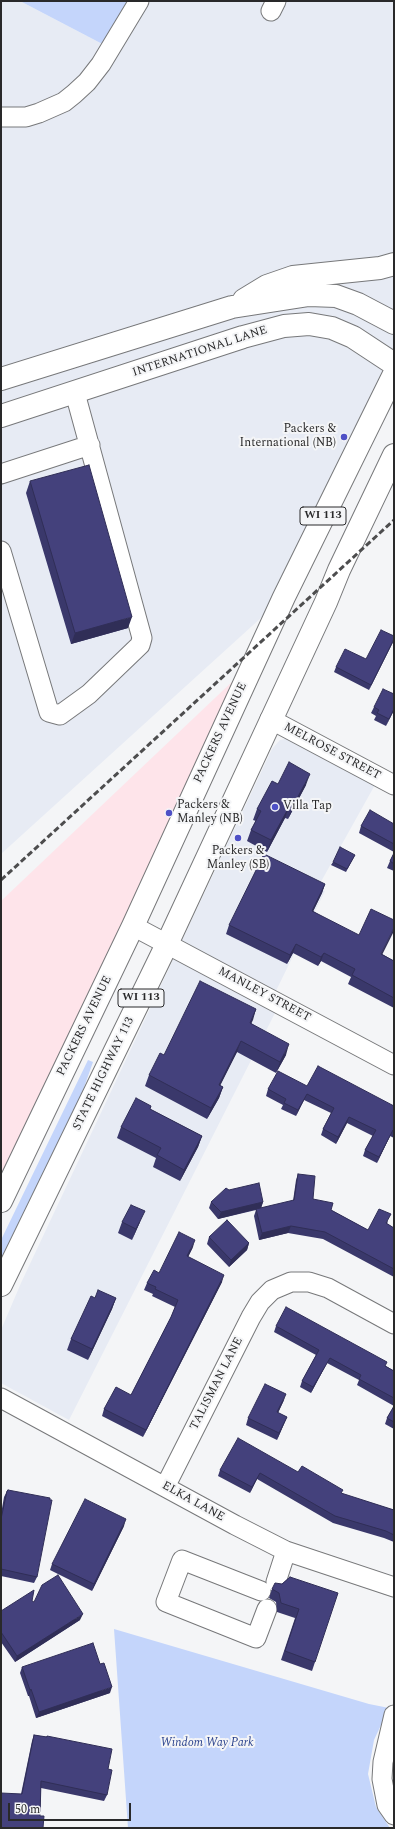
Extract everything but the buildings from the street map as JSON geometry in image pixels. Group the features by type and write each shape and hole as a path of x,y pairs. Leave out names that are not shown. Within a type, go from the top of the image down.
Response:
{"main road":[{"path":"232,307 267,286 293,277 380,268 394,264"},
{"path":"1,379 232,307 309,294 336,296 358,304 394,323"},
{"name":"INTERNATIONAL LANE","path":"1,416 76,393 243,336 284,326 309,324 332,328 353,337 394,364"},
{"name":"PACKERS AVENUE","path":"1,1201 133,926 271,625 394,374"},
{"name":"WI 113","path":"270,719 394,455"},
{"name":"STATE HIGHWAY 113","path":"4,1280 167,944 270,719"},
{"name":"WI 113","path":"1,1300 4,1280"}],"street":[{"path":"1,116 26,117 58,105 74,94 87,82 101,64 139,1"},
{"path":"1,551 49,712 60,715 89,694 140,645 142,638 76,393"},
{"path":"1,474 90,446"},
{"name":"MELROSE STREET","path":"270,719 394,785"},
{"name":"MANLEY STREET","path":"133,926 394,1065"},
{"name":"TALISMAN LANE","path":"165,1487 251,1317 260,1302 272,1290 291,1282 309,1282 328,1288 394,1324"},
{"name":"ELKA LANE","path":"1,1398 286,1551 394,1588"},
{"path":"267,1609 256,1638 166,1602 182,1560 268,1587 286,1551"},
{"path":"394,1715 383,1762 382,1779 387,1804 394,1815"}],"shaded area":[{"path":"1,1 20,1 110,48 139,1 394,1 394,374 284,597 1,854"},
{"path":"255,660 1,1201 1,901"},
{"path":"290,738 376,783 318,887 325,891 269,1005 277,1009 69,1420 1,1383 1,1330 21,1283 272,749 280,740"}],"green space":[{"path":"20,1 139,1 110,48"},
{"path":"88,1060 93,1062 81,1096 1,1266 1,1240"},
{"name":"Windom Way Park","path":"114,1629 369,1704 389,1708 374,1740 368,1774 376,1807 390,1828 128,1828"}],"railway":[{"path":"1,880 394,520"}],"place":[{"name":"Packers & International (NB)","path":"344,437"},
{"name":"Villa Tap","path":"275,807"},
{"name":"Packers & Manley (NB)","path":"169,813"},
{"name":"Packers & Manley (SB)","path":"238,838"}]}
